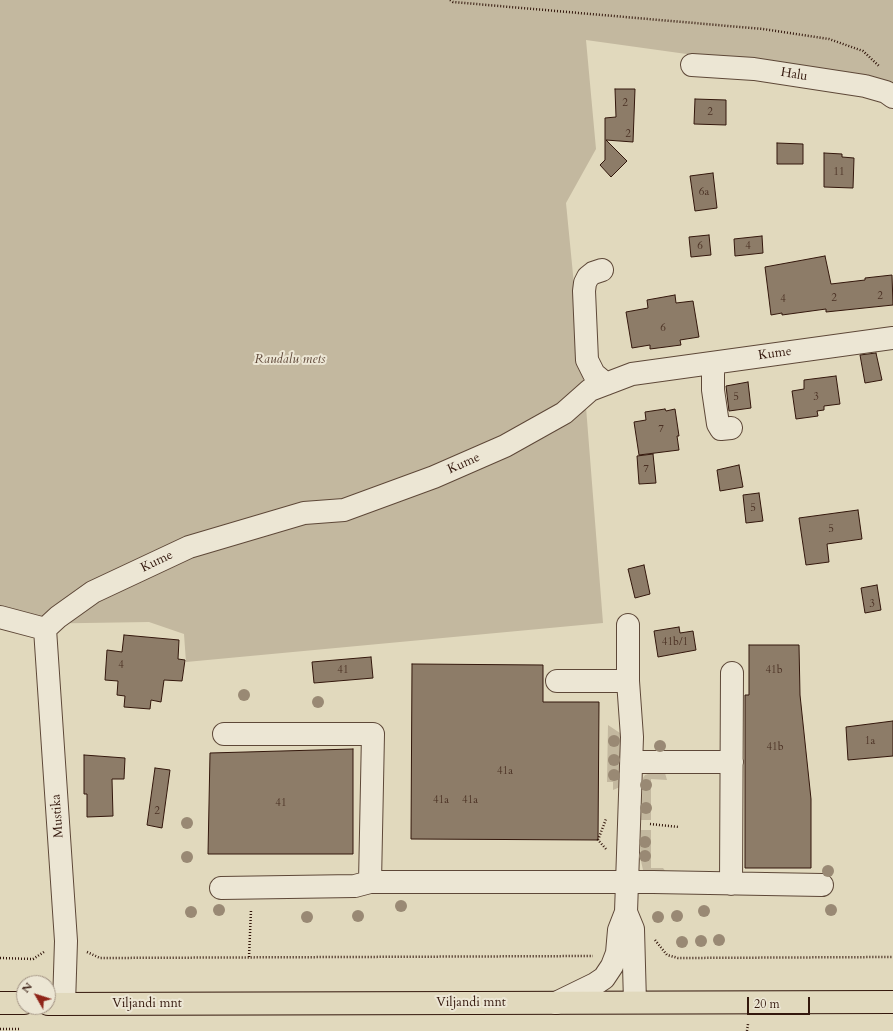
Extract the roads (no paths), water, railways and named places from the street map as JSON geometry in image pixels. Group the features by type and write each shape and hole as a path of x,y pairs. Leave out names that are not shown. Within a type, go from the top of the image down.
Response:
{"main road":[{"name":"Viljandi mnt","path":"56,1004 893,1002"},
{"path":"0,1003 16,1004"}],"street":[{"name":"Halu","path":"692,65 754,69 866,86 886,92 893,97"},
{"path":"602,270 593,273 588,277 585,283 584,291 587,360 594,374 606,384"},
{"name":"Kume","path":"45,629 58,617 93,592 189,547 304,513 344,510 434,477 505,446 564,413 590,390 632,374 893,338"},
{"path":"713,363 713,390 718,424 721,429 731,428"},
{"path":"0,617 45,629"},
{"path":"628,625 628,681 632,737 632,762 627,882 635,1002"},
{"name":"Mustika","path":"45,629 66,941 56,1004"},
{"path":"732,673 732,884"},
{"path":"557,681 628,681"},
{"path":"224,734 373,734 370,882"},
{"path":"632,762 732,762"},
{"path":"221,888 355,886 370,882 627,882 822,885"},
{"path":"556,1002 595,984 604,978 612,966 616,953 619,930 630,921"}],"park label":[{"name":"Raudalu mets","path":"290,360"}]}
